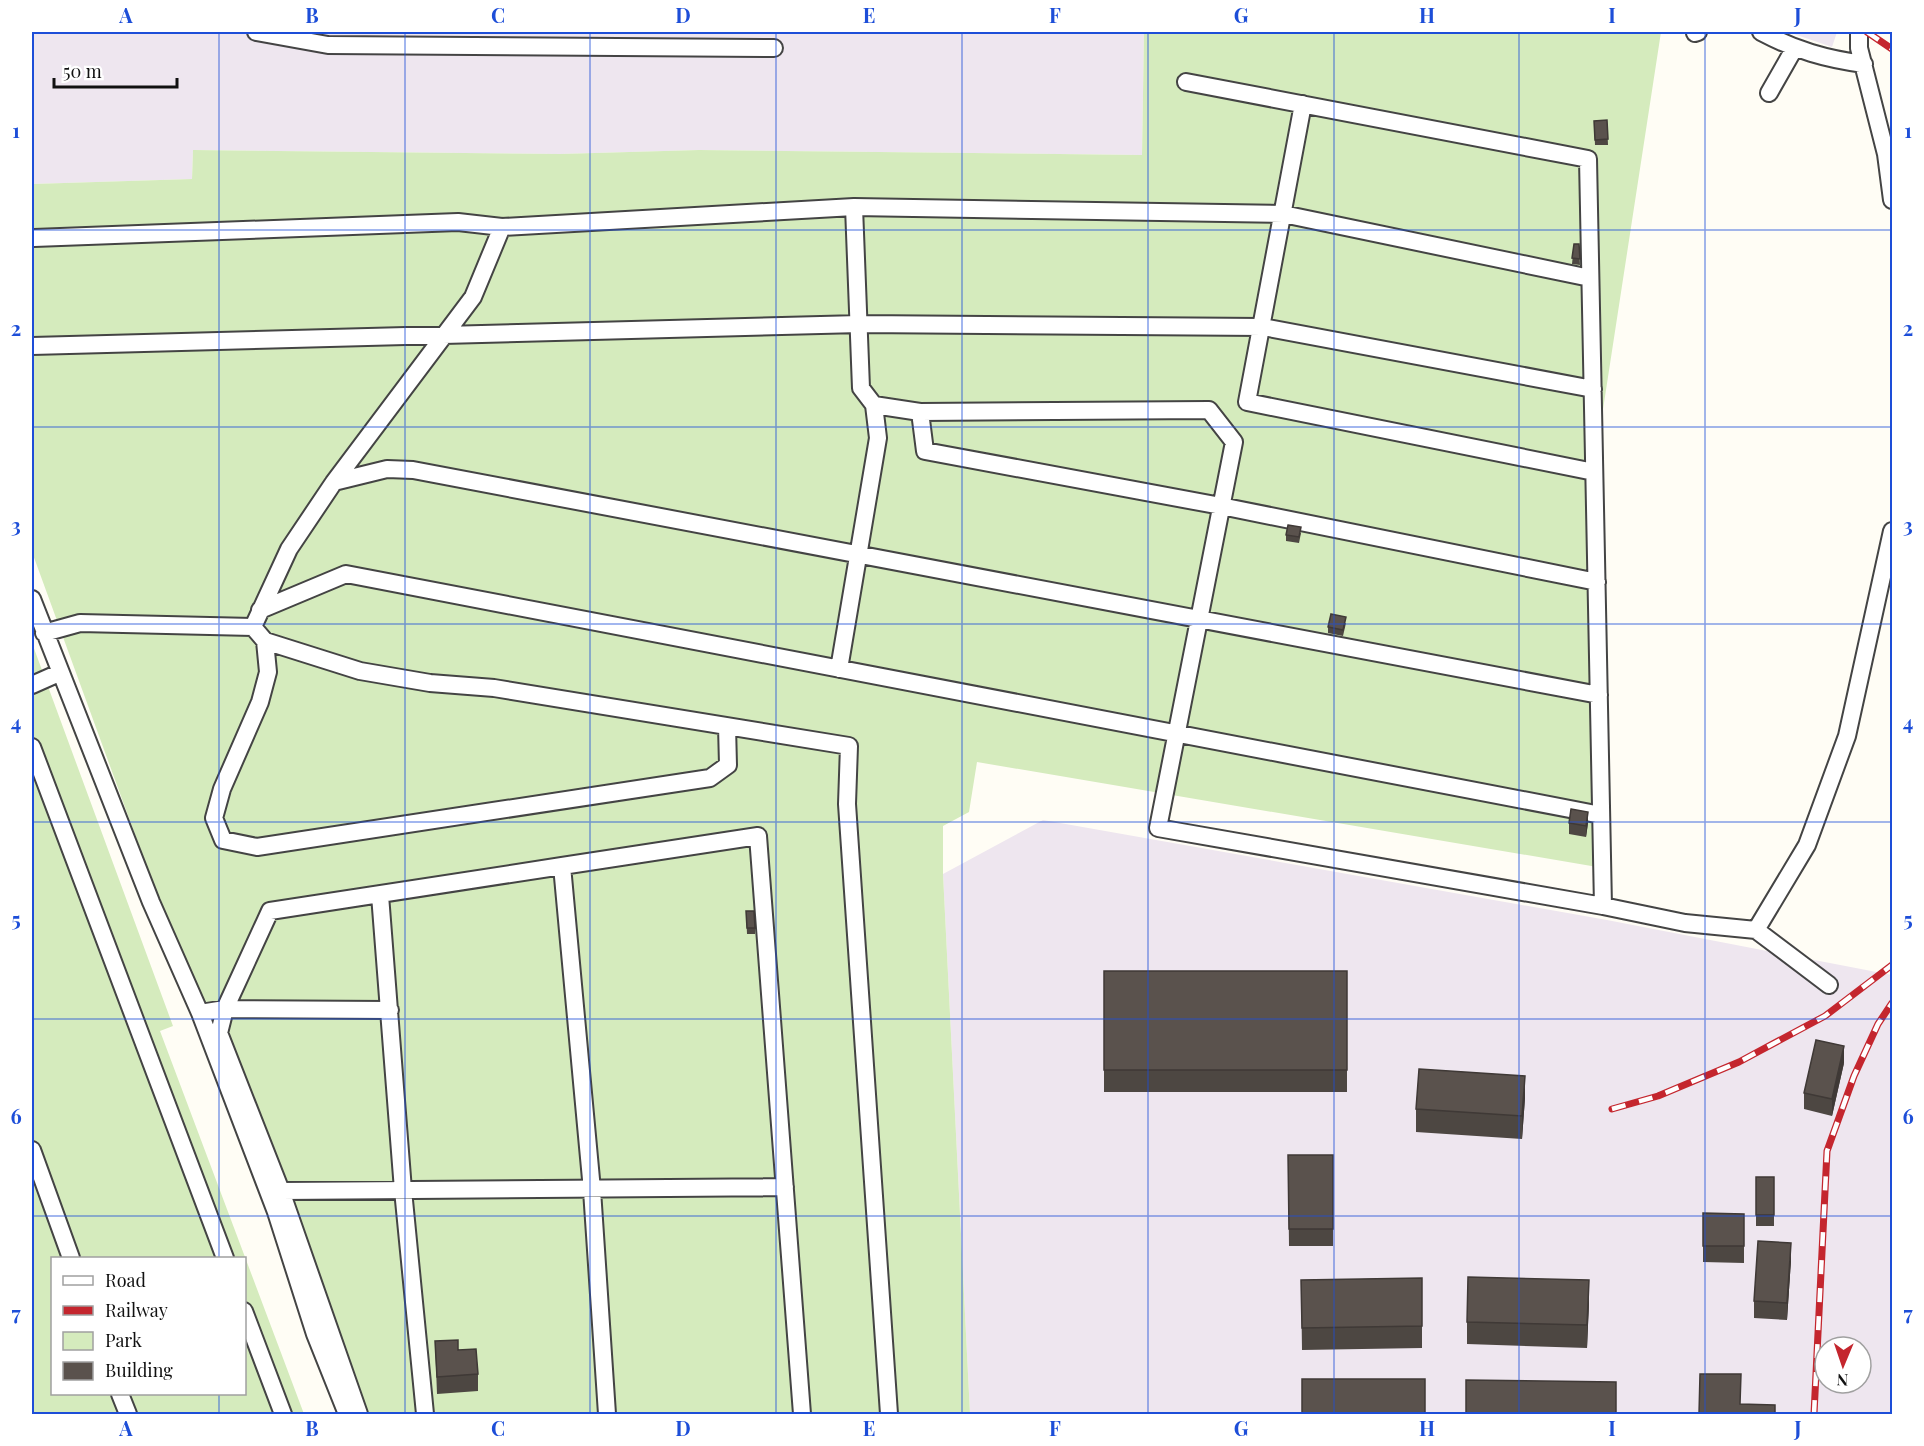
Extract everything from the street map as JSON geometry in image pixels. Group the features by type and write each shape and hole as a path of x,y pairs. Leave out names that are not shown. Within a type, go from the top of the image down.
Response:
{"street":[{"path":"256,32 328,45 774,48"},
{"path":"1761,32 1794,49 1827,59 1864,64"},
{"path":"1859,32 1864,64 1886,153 1893,200"},
{"path":"1770,93 1794,49"},
{"path":"1186,82 1588,159 1603,906"},
{"path":"1303,104 1263,327 1247,402 1594,472"},
{"path":"34,238 458,222 502,227 854,207 1283,214 1590,278"},
{"path":"839,669 878,438 874,405 861,388 854,207"},
{"path":"253,627 289,549 334,482 448,334 473,297 502,227"},
{"path":"32,346 860,324 1263,327 1593,390"},
{"path":"874,405 921,412 1209,410 1234,441 1158,828 1603,906 1685,923 1756,930 1829,985"},
{"path":"921,412 925,451 1221,506 1597,582"},
{"path":"334,482 387,469 413,470 1198,621 1599,695"},
{"path":"1756,930 1807,845 1847,736 1893,531"},
{"path":"260,610 346,574 1601,815"},
{"path":"32,599 59,673 151,902 200,1013 276,1212 315,1334 347,1414"},
{"path":"44,633 80,623 253,627 265,641 360,671 430,683 494,688 849,746 847,804 889,1414"},
{"path":"265,641 268,672 260,702 222,789 214,818 223,840 257,847 710,778 728,765 727,726"},
{"path":"32,685 59,673"},
{"path":"32,747 225,1257"},
{"path":"359,1414 281,1191 219,1033 225,1010 270,912 759,836 802,1414"},
{"path":"562,866 592,1190 607,1414"},
{"path":"381,895 403,1190 425,1414"},
{"path":"200,1013 225,1010 390,1010"},
{"path":"32,1150 71,1257"},
{"path":"281,1191 785,1187"},
{"path":"246,1316 283,1414"},
{"path":"120,1395 128,1414"}],"shaded area":[{"path":"32,32 1144,32 1142,155 699,150 560,154 193,150 192,179 32,184"},
{"path":"1788,32 1837,32 1832,47"},
{"path":"1043,820 1607,920 1892,975 1892,1414 970,1414 943,874"}],"green space":[{"path":"1144,32 1661,32 1600,429 1609,869 977,762 969,812 943,826 943,874 970,1414 352,1414 200,1013 32,552 32,184 192,179 193,150 560,154 699,150 1142,155"},
{"path":"32,643 173,1026 160,1031 245,1257 51,1257 51,1395 246,1395 246,1260 304,1414 32,1414"}],"building":[{"path":"1607,120 1608,139 1595,140 1594,121"},
{"path":"1574,244 1579,244 1580,259 1572,258"},
{"path":"1288,525 1301,527 1299,537 1286,535"},
{"path":"1331,614 1346,617 1343,630 1328,627"},
{"path":"1571,809 1588,812 1586,826 1569,823"},
{"path":"746,911 754,911 755,928 747,928"},
{"path":"1104,971 1347,971 1347,1070 1104,1070"},
{"path":"1816,1040 1844,1046 1832,1099 1804,1093"},
{"path":"1419,1069 1525,1076 1522,1116 1416,1109"},
{"path":"1288,1155 1333,1155 1333,1229 1289,1229"},
{"path":"1756,1177 1774,1177 1774,1215 1756,1215"},
{"path":"1703,1213 1744,1214 1744,1246 1703,1246"},
{"path":"1758,1241 1791,1243 1787,1303 1754,1301"},
{"path":"1468,1277 1589,1280 1587,1325 1467,1322"},
{"path":"1422,1278 1422,1326 1302,1328 1301,1280"},
{"path":"458,1340 458,1350 476,1349 478,1374 437,1377 435,1341"},
{"path":"1700,1374 1741,1374 1740,1404 1775,1405 1775,1414 1699,1414"},
{"path":"1302,1379 1425,1379 1425,1414 1302,1414"},
{"path":"1466,1380 1616,1382 1616,1414 1466,1414"}],"railway":[{"path":"1867,32 1892,49"},
{"path":"1612,1109 1658,1096 1739,1062 1825,1016 1892,965"},
{"path":"1814,1414 1827,1151 1854,1076 1878,1024 1892,1003"}]}
